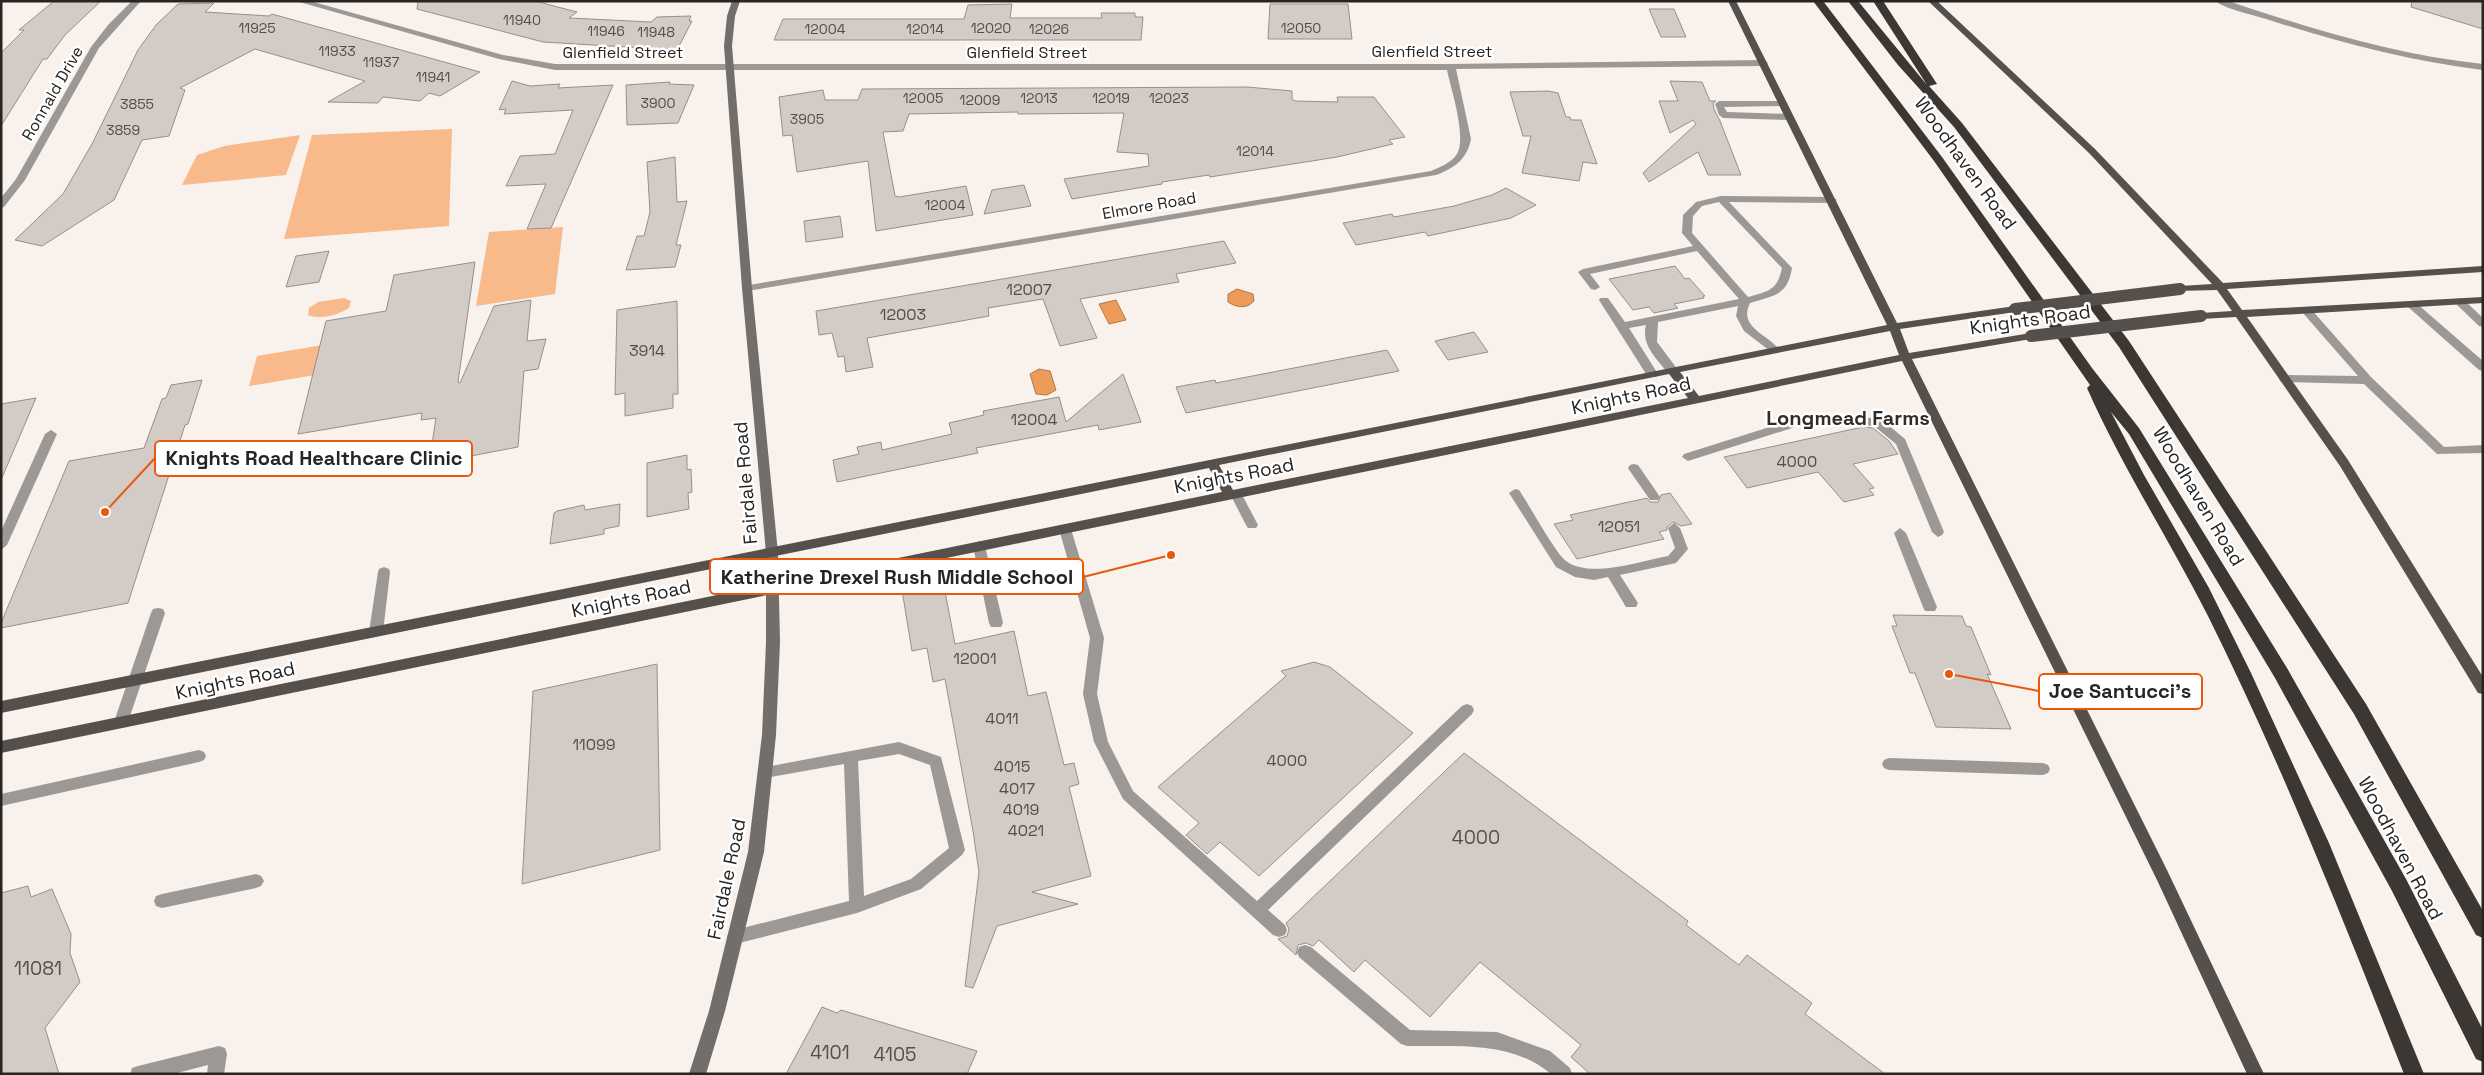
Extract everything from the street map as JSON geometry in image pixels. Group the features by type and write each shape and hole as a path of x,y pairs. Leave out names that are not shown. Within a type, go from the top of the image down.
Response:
{"highway":[{"name":"Woodhaven Road","path":"1818,1 1938,159 2036,294 2086,371 2134,431 2282,673 2399,885 2483,1052"},
{"name":"Woodhaven Road","path":"1853,1 1902,63 1958,126 2124,344 2360,709 2483,929"},
{"path":"1878,1 1958,126"},
{"path":"2086,371 2113,434 2211,608 2268,724 2414,1074"}],"main road":[{"path":"1732,1 1886,308 1904,357 2162,874 2256,1074"},
{"path":"1932,1 2092,151 2219,286 2344,463 2483,689"},
{"name":"Knights Road","path":"1,707 1893,326 2180,289 2483,269"},
{"name":"Knights Road","path":"1,747 1904,357 2031,336 2201,316 2483,300"},
{"path":"1672,370 1696,400"},
{"path":"1212,463 1233,495"}],"street":[{"name":"Ronnald Drive","path":"1,205 20,180 95,48 111,27 137,1"},
{"name":"Glenfield Street","path":"300,1 532,64 589,68 1764,64"},
{"name":"Fairdale Road","path":"697,1074 717,1011 756,852 770,735 773,642 772,553 747,288 728,46 731,16 736,1"},
{"path":"2219,1 2307,30 2441,64 2483,66"},
{"name":"Elmore Road","path":"747,288 1433,173 1449,167 1465,151 1466,139 1451,66"},
{"path":"1784,104 1719,104 1723,115 1790,117"},
{"path":"1746,301 1687,233 1688,215 1699,204 1721,199 1832,200"},
{"path":"1624,326 1746,301 1774,292 1784,283 1787,268 1721,199"},
{"path":"1595,287 1583,272 1700,247"},
{"path":"1604,300 1624,326 1632,344 1652,374"},
{"path":"1746,301 1741,308 1740,317 1749,331 1774,349"},
{"path":"2459,302 2483,324"},
{"path":"2411,304 2483,367"},
{"path":"2306,310 2366,380 2441,452 2483,449"},
{"path":"1653,320 1648,334 1652,346 1672,370"},
{"path":"2285,379 2366,380"},
{"path":"1688,457 1814,417 1877,422 1901,442 1938,532"},
{"path":"1,545 50,434"},
{"path":"1634,468 1654,497"},
{"path":"1515,494 1560,564 1575,572 1594,575 1672,560 1682,549 1674,528"},
{"path":"1233,495 1252,525"},
{"path":"1065,529 1097,638 1090,694 1101,742 1128,795 1279,930"},
{"path":"1900,533 1930,607"},
{"path":"979,546 996,623"},
{"path":"376,632 384,572"},
{"path":"1610,572 1631,603"},
{"path":"121,722 158,613"},
{"path":"1257,911 1467,710"},
{"path":"735,937 857,906 916,884 957,850 936,761 899,748 766,772"},
{"path":"1,800 199,756"},
{"path":"851,756 857,906"},
{"path":"1889,764 2043,769"},
{"path":"162,902 256,881"},
{"path":"1306,952 1407,1038 1497,1040 1544,1057 1564,1074"},
{"path":"138,1074 220,1054 215,1074"}],"shaded area":[{"path":"452,129 449,226 284,239 312,135"},
{"path":"300,135 286,175 182,185 197,155 224,146"},
{"path":"563,227 555,294 476,306 489,232"},
{"path":"1237,289 1253,294 1254,301 1242,307 1228,302 1228,294"},
{"path":"344,298 351,301 349,308 345,311 323,317 308,315 309,308 318,302"},
{"path":"1116,300 1126,320 1109,324 1099,304"},
{"path":"364,338 357,368 249,386 257,356"},
{"path":"1039,369 1050,371 1056,390 1047,395 1036,394 1030,374"}],"building":[{"path":"54,1 101,1 65,35 47,59 43,59 1,126 1,53 24,30 19,30"},
{"path":"418,1 535,1 577,12 569,18 651,22 657,17 691,16 689,21 692,21 677,50 543,42 417,9"},
{"path":"2412,1 2483,1 2483,29 2411,7"},
{"path":"214,3 205,12 269,16 272,14 480,72 440,96 429,93 420,101 383,97 378,103 328,102 365,81 255,49 180,88 185,90 169,136 142,140 114,200 42,246 15,240 63,194 92,144 138,50 156,25 178,4"},
{"path":"1012,4 1010,18 1102,18 1101,13 1135,13 1135,17 1143,17 1141,40 774,40 783,19 964,19 968,5"},
{"path":"1270,4 1348,4 1352,39 1268,39"},
{"path":"1649,9 1674,9 1686,37 1661,37"},
{"path":"512,81 530,86 560,84 558,88 613,85 551,228 527,229 546,184 506,186 520,156 555,154 573,110 504,114 506,109 499,110"},
{"path":"1670,81 1702,82 1710,101 1716,101 1713,103 1714,109 1741,175 1708,175 1698,152 1649,182 1643,173 1696,124 1693,120 1670,133 1659,101 1678,101"},
{"path":"670,82 669,84 694,85 678,123 627,125 626,85"},
{"path":"1247,87 1292,91 1292,99 1295,101 1338,102 1337,97 1374,97 1405,137 1389,140 1393,144 1337,157 1210,177 1209,175 1162,182 1162,184 1072,199 1064,179 1149,166 1148,154 1117,152 1124,113 909,114 903,131 883,132 895,196 899,197 966,186 973,215 876,231 868,161 797,172 792,135 783,136 779,97 823,90 825,100 858,100 862,89"},
{"path":"1548,91 1558,93 1566,117 1570,117 1571,120 1581,120 1597,164 1583,162 1579,181 1522,173 1531,136 1523,136 1510,92"},
{"path":"675,157 677,202 687,201 676,245 681,245 675,267 626,270 637,236 644,236 650,212 647,162"},
{"path":"1024,185 1031,206 984,214 992,190"},
{"path":"1506,188 1536,205 1511,218 1428,236 1425,232 1356,245 1343,223 1392,214 1394,217 1454,206 1492,195"},
{"path":"840,216 843,237 806,242 804,221"},
{"path":"1224,241 1236,263 1176,274 1179,282 1080,299 1097,338 1060,346 1043,299 988,308 989,316 867,338 873,367 846,372 844,356 838,357 832,333 819,335 816,311"},
{"path":"329,251 319,282 286,287 296,256"},
{"path":"475,262 458,382 460,383 494,306 531,300 527,341 546,339 538,369 524,371 518,447 429,464 436,418 421,420 422,413 298,434 326,321 386,311 394,275"},
{"path":"1675,266 1685,279 1689,278 1705,296 1703,296 1704,298 1674,304 1678,308 1654,313 1649,307 1633,310 1609,279"},
{"path":"677,301 678,394 673,394 673,408 625,416 625,393 615,395 617,310"},
{"path":"1474,332 1488,352 1448,360 1435,341"},
{"path":"1387,350 1399,371 1186,413 1176,387 1215,380 1216,383"},
{"path":"1123,374 1141,422 1099,430 1098,425 976,448 978,453 837,482 833,460 859,454 857,447 881,442 882,450 952,434 949,423 984,415 983,411 1059,397 1066,422"},
{"path":"202,380 188,424 185,425 128,603 1,628 1,623 69,461 144,448 162,399 166,398 171,385"},
{"path":"36,398 1,480 1,404"},
{"path":"1863,427 1873,428 1889,441 1898,454 1853,464 1874,488 1869,489 1874,495 1844,502 1818,472 1747,488 1724,457"},
{"path":"687,455 687,470 691,469 692,492 688,493 689,509 647,517 647,463"},
{"path":"1670,493 1692,524 1681,526 1673,522 1667,527 1667,530 1659,532 1664,539 1577,559 1554,524 1573,520 1570,515 1647,498 1650,502 1658,502 1661,495"},
{"path":"620,504 619,526 604,529 604,534 550,544 554,513 557,511 584,505 585,510"},
{"path":"943,581 955,644 1014,631 1028,696 1046,692 1064,765 1074,763 1079,784 1069,787 1091,876 1032,892 1078,904 997,926 973,988 965,986 979,872 973,831 945,679 933,682 927,648 912,651 902,590"},
{"path":"1893,615 1962,616 1966,626 1971,627 1991,675 1987,674 2011,729 1936,727 1915,673 1910,673 1892,626 1897,626"},
{"path":"1314,662 1330,667 1413,733 1259,876 1220,842 1207,854 1186,835 1199,823 1158,787 1286,676 1281,671"},
{"path":"657,664 660,850 522,884 533,691"},
{"path":"1464,753 1688,921 1686,925 1739,965 1747,955 1812,1003 1805,1014 1885,1074 1590,1074 1571,1057 1581,1045 1480,962 1430,1017 1365,960 1354,972 1319,940 1313,946 1306,943 1298,945 1296,955 1278,939 1287,936 1289,929 1286,923"},
{"path":"28,886 31,897 52,889 71,934 70,953 80,982 45,1028 59,1074 1,1074 1,893"},
{"path":"822,1007 837,1013 841,1010 977,1051 967,1074 786,1074"}],"place":[{"name":"Knights Road Healthcare Clinic","path":"105,512"},
{"name":"Katherine Drexel Rush Middle School","path":"1171,555"},
{"name":"Joe Santucci's","path":"1949,674"}],"district":[{"name":"Longmead Farms","path":"1848,418"}]}
